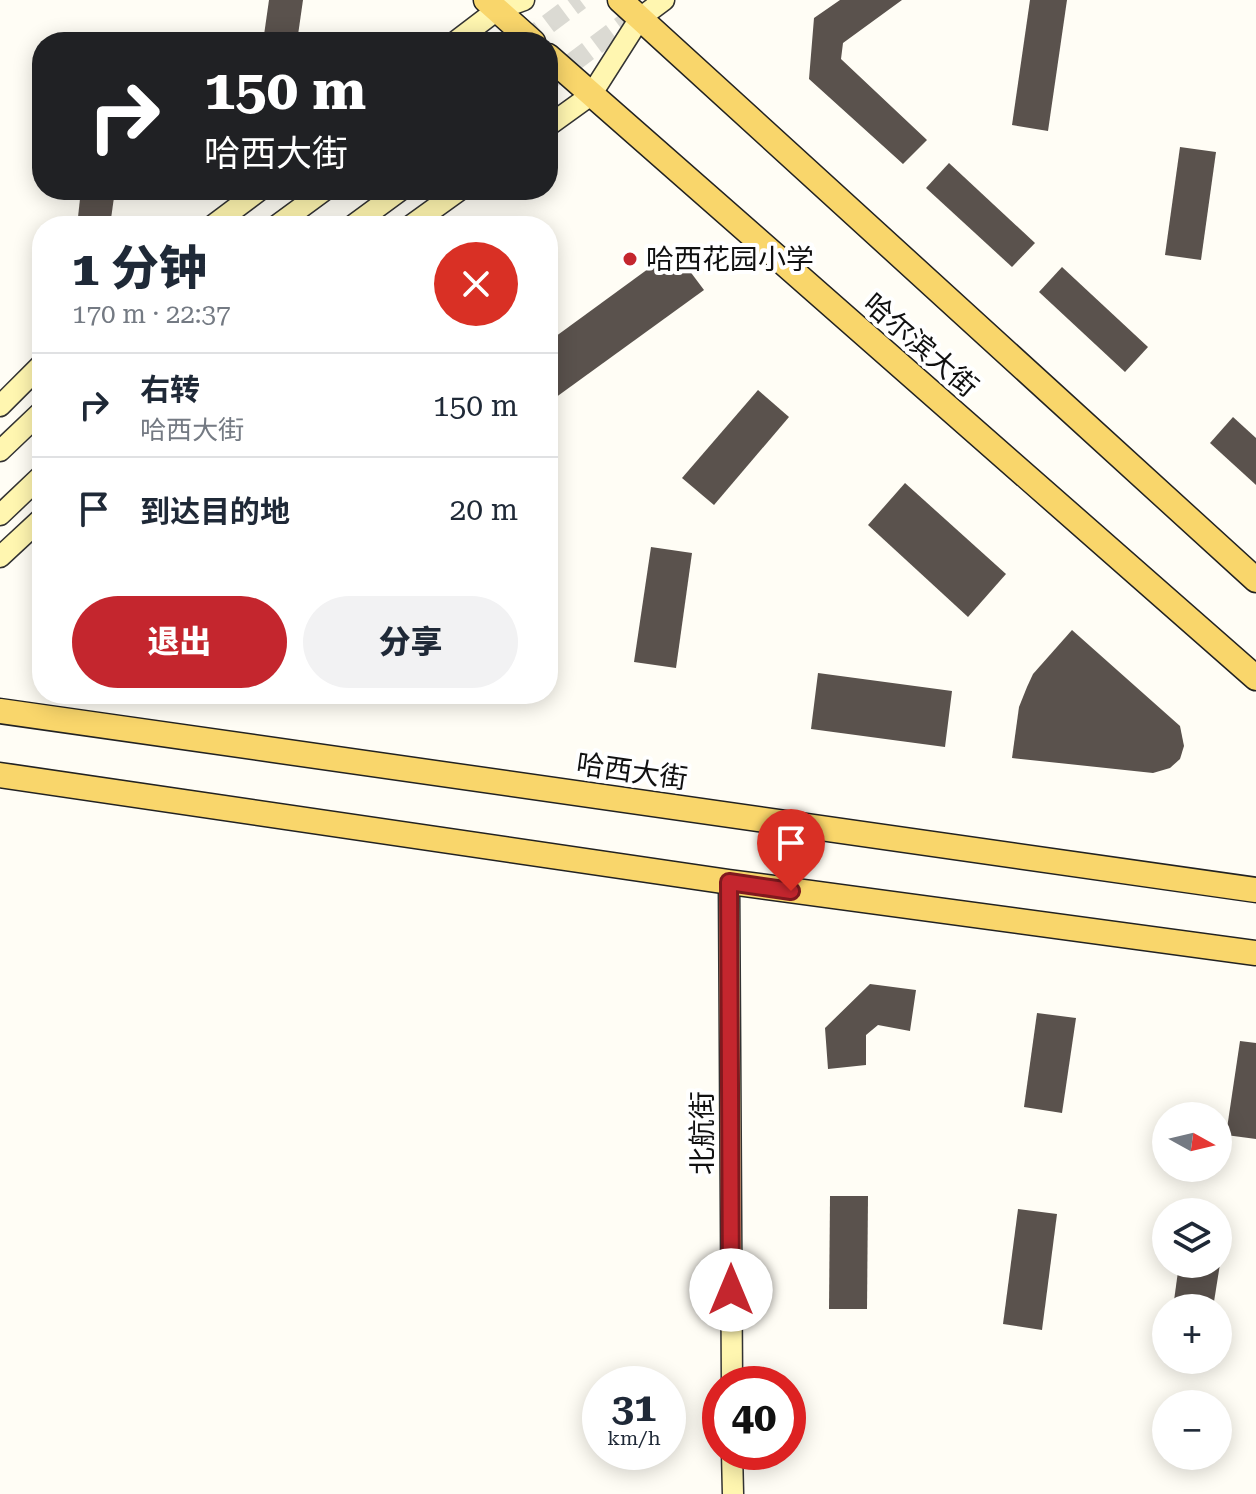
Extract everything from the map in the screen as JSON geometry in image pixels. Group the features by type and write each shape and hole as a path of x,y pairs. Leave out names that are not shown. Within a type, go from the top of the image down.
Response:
{"main road":[{"path":"465,32 492,5 524,0"},
{"name":"哈尔滨大街","path":"620,0 1256,580"},
{"path":"558,119 591,95 640,18 664,0"},
{"path":"492,5 522,32"},
{"name":"哈尔滨大街","path":"558,65 1256,678"},
{"path":"225,216 247,200"},
{"path":"290,216 311,200"},
{"path":"366,216 387,200"},
{"path":"424,216 446,200"},
{"path":"0,406 32,374"},
{"path":"0,451 32,421"},
{"path":"0,515 32,485"},
{"path":"0,557 32,527"},
{"name":"哈西大街","path":"0,711 1256,890"},
{"path":"0,775 729,882 1256,953"},
{"name":"北航街","path":"729,882 732,1366"},
{"path":"732,1470 733,1494"}],"building":[{"path":"269,0 303,0 298,32 264,32"},
{"path":"840,0 902,0 843,43 841,59 927,140 903,164 809,79 814,18"},
{"path":"1030,0 1067,0 1048,131 1012,125"},
{"path":"1180,147 1216,152 1201,260 1165,255"},
{"path":"949,163 1035,243 1012,267 926,188"},
{"path":"80,200 114,200 111,216 78,216"},
{"path":"674,250 704,290 558,396 558,335"},
{"path":"1062,267 1148,347 1125,372 1039,292"},
{"path":"758,390 789,417 714,505 682,478"},
{"path":"1233,417 1256,438 1256,485 1210,443"},
{"path":"905,483 1006,574 968,617 868,525"},
{"path":"651,547 692,553 676,668 634,662"},
{"path":"1072,630 1180,726 1184,746 1180,759 1170,768 1153,773 1012,758 1019,707 1033,674"},
{"path":"818,673 952,691 945,747 811,729"},
{"path":"870,984 916,990 910,1031 878,1025 866,1035 866,1065 828,1069 825,1028"},
{"path":"1037,1013 1076,1018 1062,1113 1024,1107"},
{"path":"1240,1041 1256,1043 1256,1139 1232,1136 1231,1102"},
{"path":"830,1196 868,1196 867,1309 829,1309"},
{"path":"1018,1209 1057,1214 1042,1330 1003,1324"},
{"path":"1177,1278 1218,1278 1215,1294 1175,1294"}],"tunnel":[{"path":"537,32 580,0"},
{"path":"558,74 644,9"}],"place":[{"name":"哈西花园小学","path":"630,259"}],"route":[{"path":"731,1290 729,882 791,891"}]}
